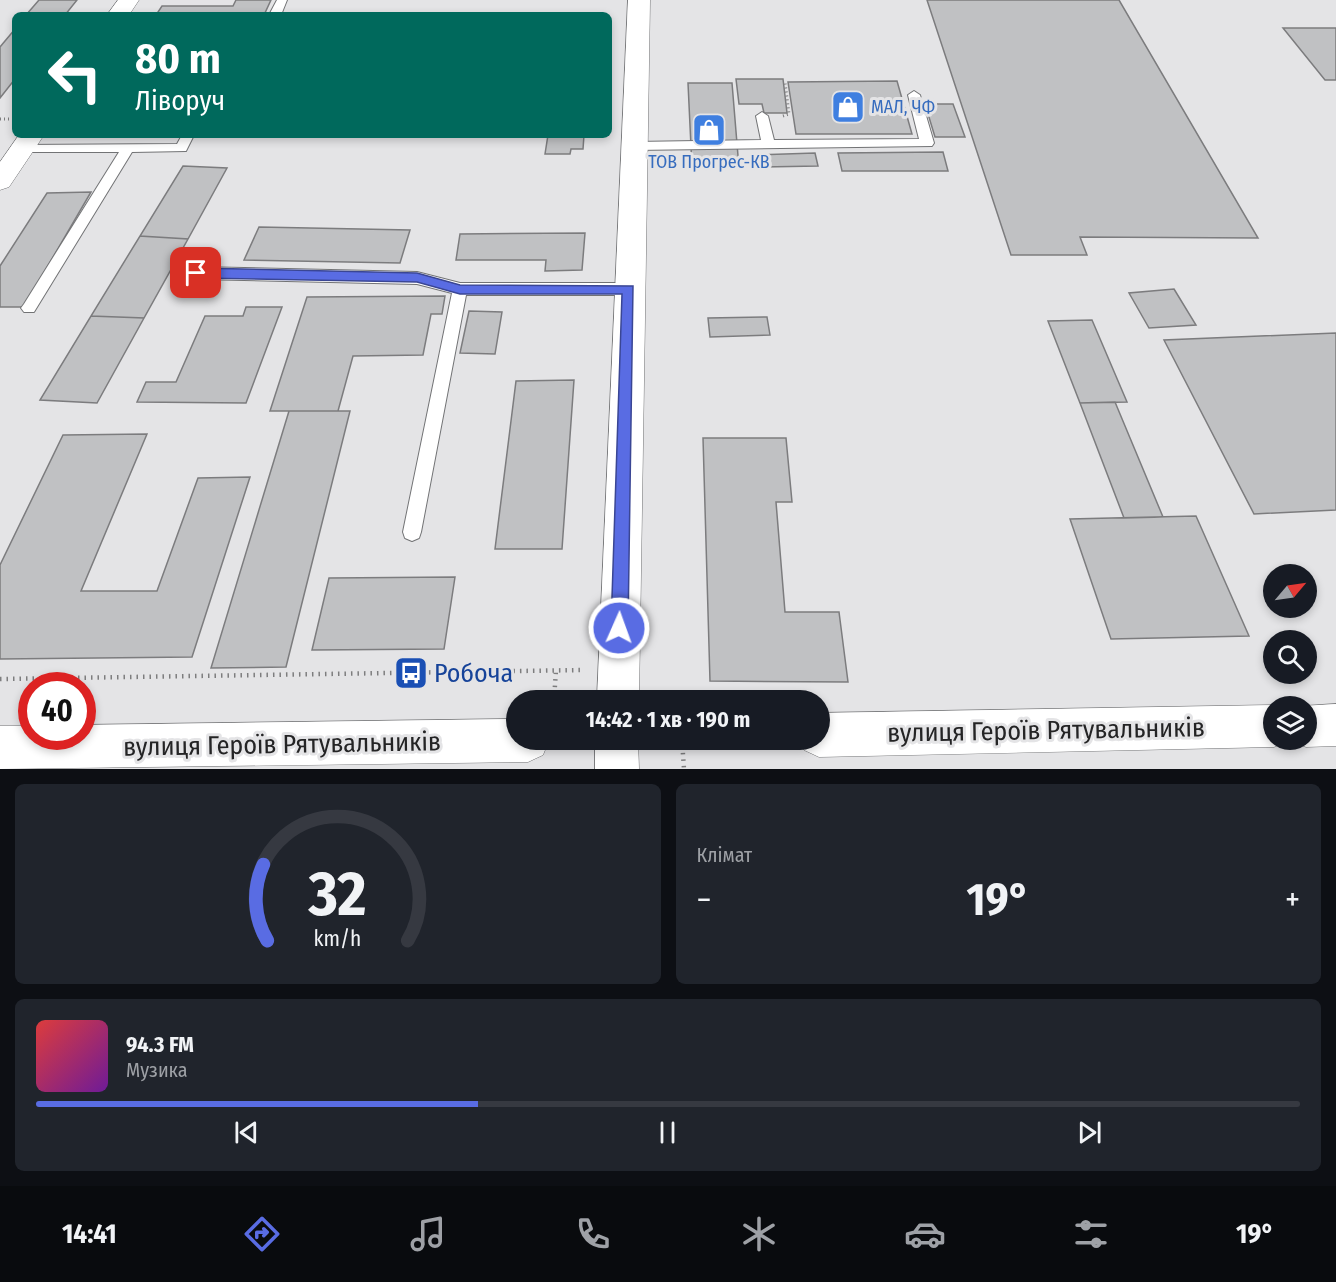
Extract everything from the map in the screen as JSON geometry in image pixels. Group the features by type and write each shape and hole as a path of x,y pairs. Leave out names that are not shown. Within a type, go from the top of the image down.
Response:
{"street":[{"path":"618,686 639,0"},
{"path":"0,181 16,138"},
{"path":"1317,726 1336,725"},
{"name":"вулиця Героїв Рятувальників","path":"830,735 1263,726"},
{"name":"вулиця Героїв Рятувальників","path":"0,748 506,740"},
{"path":"617,750 617,769"}],"lane":[{"path":"634,146 927,144 914,95"},
{"path":"762,116 768,145"},
{"path":"74,138 128,148 181,148 186,138"},
{"path":"29,308 128,148"},
{"path":"196,273 417,278 460,290 629,289"},
{"path":"412,532 460,290"}],"path":[{"path":"554,690 555,670"},
{"path":"0,679 555,670 618,686"},
{"path":"683,750 684,769"}],"building":[{"path":"39,0 77,0 67,12 29,12"},
{"path":"236,0 271,0 265,12 158,12 162,6 233,6"},
{"path":"927,0 1119,0 1258,238 1080,237 1087,255 1011,255"},
{"path":"1283,28 1336,28 1336,80 1325,80"},
{"path":"12,33 12,83 0,98 0,47"},
{"path":"736,79 783,79 787,113 764,113 762,104 739,104"},
{"name":"МАЛ, ЧФ","path":"897,81 912,134 796,134 788,82"},
{"path":"688,83 732,83 739,168 692,168"},
{"path":"925,104 953,104 965,137 935,137"},
{"path":"548,138 584,138 583,149 571,149 570,154 545,154"},
{"path":"943,152 948,171 842,171 838,153"},
{"path":"815,153 818,166 755,167 754,155"},
{"path":"183,166 227,168 188,239 140,236"},
{"path":"91,192 24,307 0,307 0,266 47,193"},
{"path":"259,227 410,230 400,263 244,260"},
{"path":"585,233 582,270 545,271 546,260 456,260 460,234"},
{"path":"140,236 188,239 144,318 91,316"},
{"path":"1174,289 1196,325 1149,328 1129,293"},
{"path":"445,296 442,314 431,314 423,355 353,356 338,411 270,411 307,297"},
{"path":"246,307 282,307 246,403 137,402 146,382 176,382 205,316 243,316"},
{"path":"469,311 502,312 495,354 460,353"},
{"path":"91,316 144,318 97,403 40,400"},
{"path":"767,317 770,335 710,337 708,318"},
{"path":"1092,320 1127,402 1080,403 1048,321"},
{"path":"1336,333 1336,510 1254,514 1164,340"},
{"path":"574,380 562,549 495,549 516,381"},
{"path":"1115,402 1163,517 1124,518 1080,403"},
{"path":"289,411 350,411 286,667 211,668"},
{"path":"147,434 81,591 157,591 198,478 250,477 192,657 0,659 0,565 63,435"},
{"path":"703,438 786,438 792,502 776,502 785,612 839,612 848,682 710,681"},
{"path":"1196,516 1249,636 1111,639 1070,519"},
{"path":"455,577 444,649 312,650 329,578"}],"place":[{"name":"МАЛ, ЧФ","path":"848,107"},
{"name":"ТОВ Прогрес-КВ","path":"709,130"},
{"name":"Робоча","path":"411,673"}],"route":[{"path":"196,273 417,278 460,290 629,289 619,628"}]}
